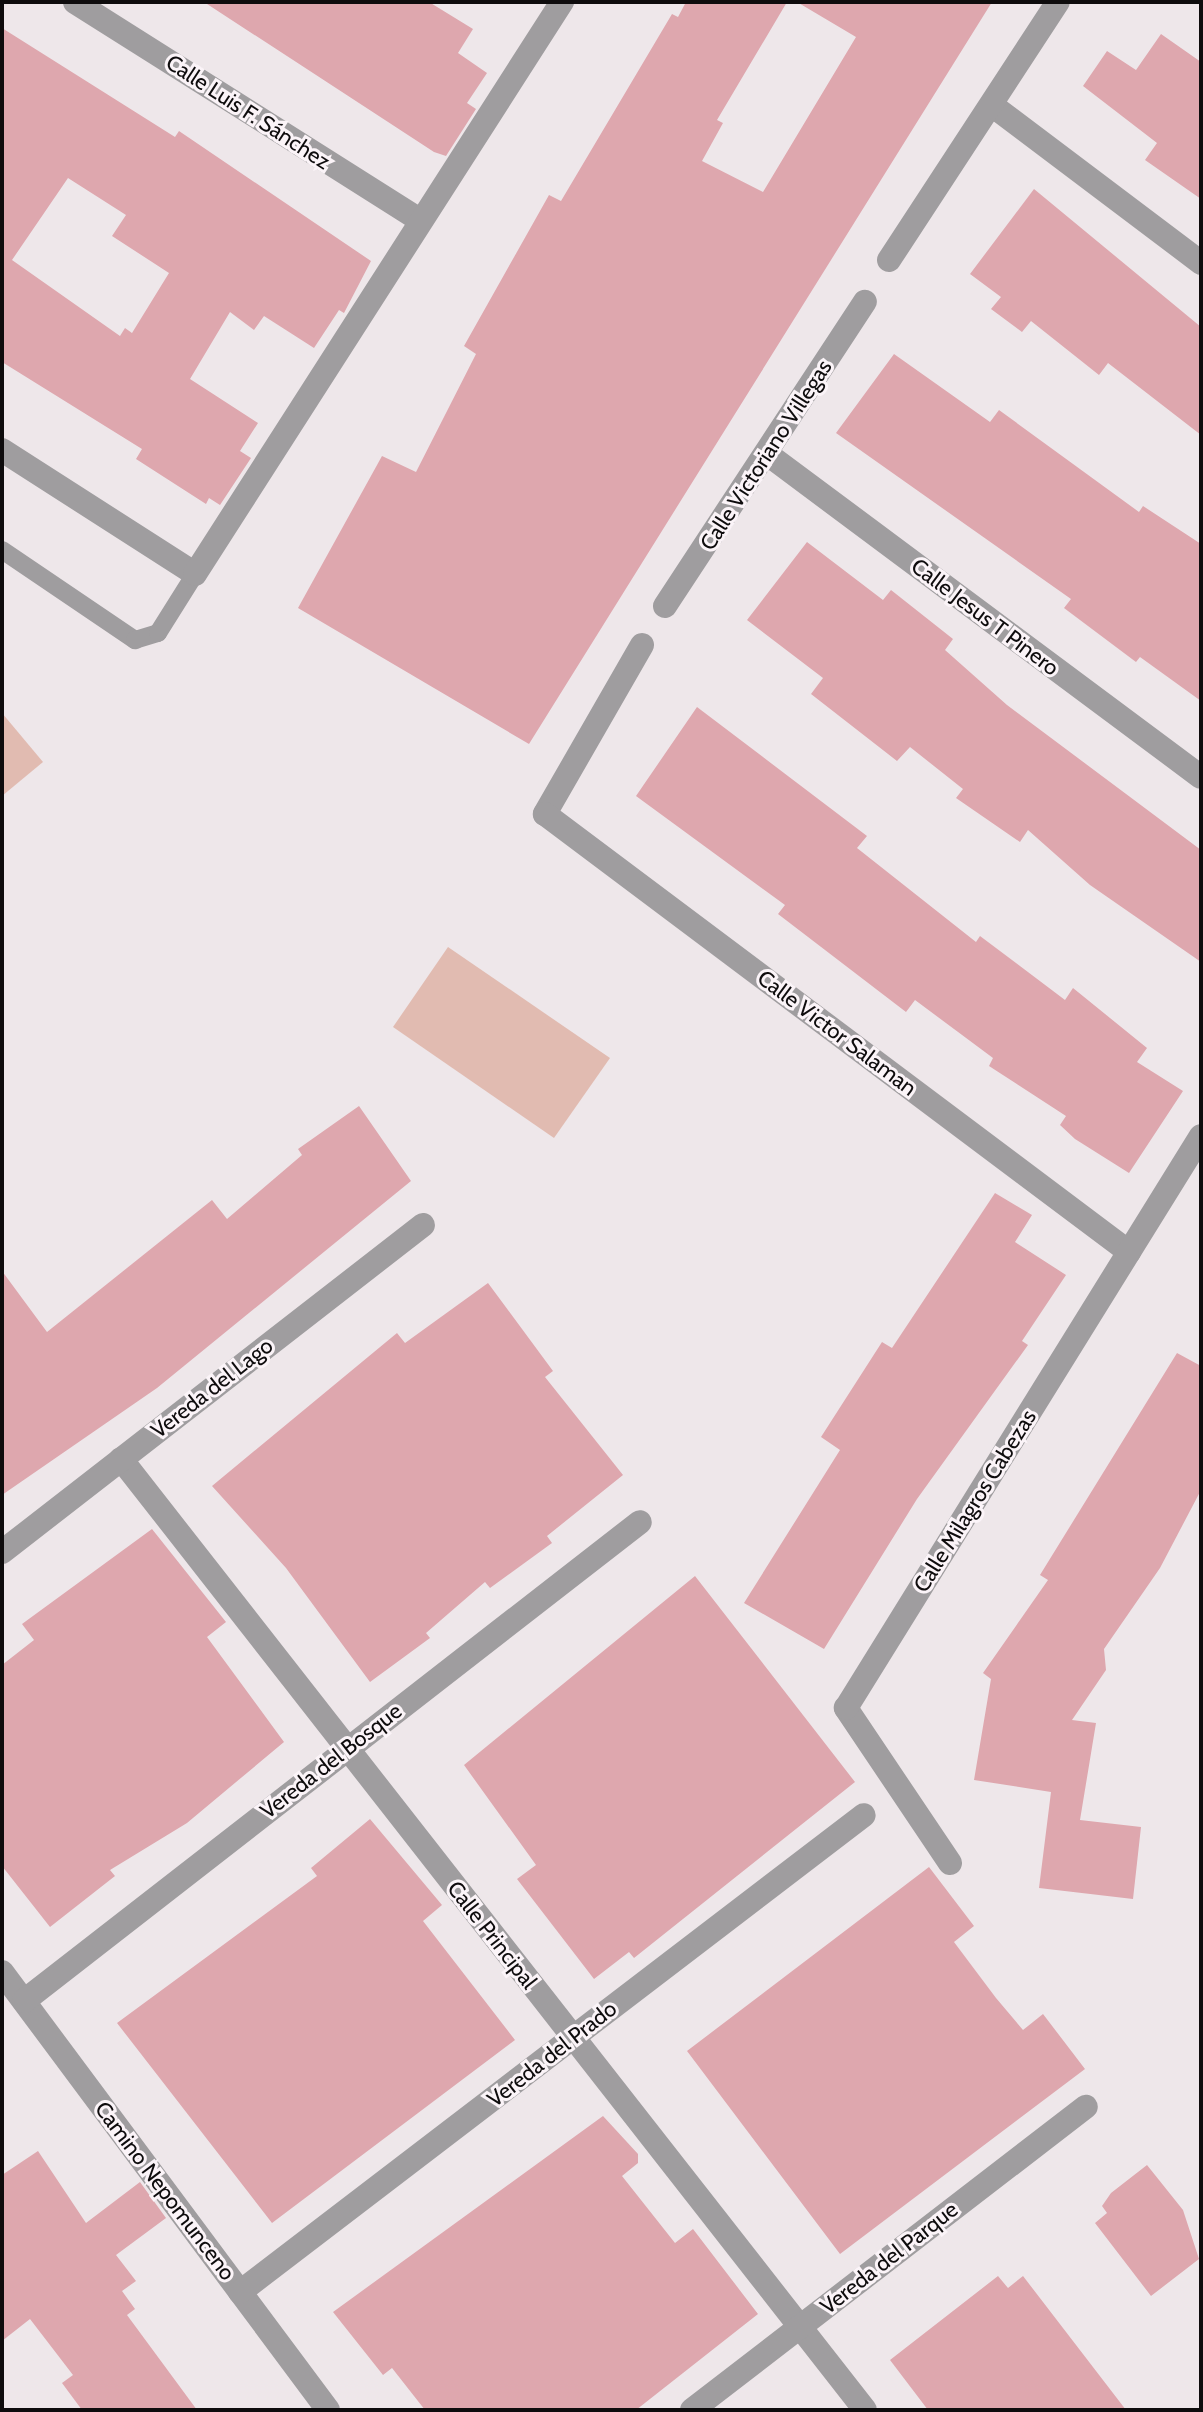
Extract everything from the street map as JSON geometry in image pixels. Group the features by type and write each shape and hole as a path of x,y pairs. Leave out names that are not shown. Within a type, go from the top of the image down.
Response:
{"street":[{"name":"Calle Luis F. Sánchez","path":"75,2 421,221"},
{"path":"2,450 195,574 562,2"},
{"path":"889,260 993,106 1058,2"},
{"path":"993,106 1201,263"},
{"name":"Calle Victoriano Villegas","path":"665,606 770,456 865,302"},
{"name":"Calle Jesus T Pinero","path":"770,456 1201,777"},
{"name":"Calle Victor Salaman","path":"642,645 545,814 1129,1252"},
{"name":"Calle Milagros Cabezas","path":"950,1863 846,1708 1201,1136"},
{"name":"Vereda del Lago","path":"2,1552 423,1225"},
{"name":"Calle Principal","path":"121,1459 865,2410"},
{"name":"Vereda del Bosque","path":"24,2001 640,1522"},
{"name":"Vereda del Prado","path":"240,2292 864,1815"},
{"name":"Camino Nepomunceno","path":"2,1972 328,2410"},
{"name":"Vereda del Parque","path":"692,2410 1086,2107"}],"lane":[{"path":"2,550 135,640 158,633 195,574"}],"shaded area":[{"path":"2,713 43,762 2,796"},
{"path":"448,947 610,1058 554,1138 393,1027"}],"building":[{"path":"204,2 429,2 473,29 458,53 487,73 467,103 476,109 446,156 434,152"},
{"path":"686,2 787,2 717,120 723,123 702,161 763,192 856,37 797,2 992,2 529,744 298,608 382,456 416,472 476,354 464,346 549,195 561,201 672,14 678,17"},
{"path":"2,28 175,137 179,131 371,261 344,313 339,310 314,348 264,316 254,330 230,312 190,379 258,423 240,451 251,458 220,505 209,498 206,504 136,459 142,449 2,362","holes":["68,178 126,215 112,236 169,273 132,333 125,328 120,336 12,260"]},
{"path":"1161,34 1201,62 1201,199 1145,160 1157,143 1083,86 1107,51 1136,70"},
{"path":"1034,189 1201,327 1201,435 1108,363 1099,375 1031,321 1022,332 991,309 1001,297 970,274"},
{"path":"894,354 990,422 999,410 1139,512 1143,506 1201,544 1201,701 1140,657 1136,662 1064,608 1071,599 836,433"},
{"path":"807,542 883,600 891,590 953,639 945,650 1007,705 1201,850 1201,962 1090,885 1028,830 1020,842 956,798 963,789 910,747 897,761 811,694 823,678 747,620"},
{"path":"697,707 867,836 857,848 976,942 980,936 1065,1000 1073,988 1147,1048 1137,1062 1183,1091 1129,1173 1075,1139 1060,1125 1066,1116 989,1066 993,1058 915,1000 906,1012 778,914 785,905 636,796"},
{"path":"359,1106 411,1181 157,1388 2,1495 2,1271 47,1332 212,1200 227,1219 302,1155 298,1149"},
{"path":"995,1193 1032,1215 1015,1242 1066,1275 1022,1341 1028,1345 917,1499 824,1649 744,1603 840,1450 821,1437 882,1342 892,1348"},
{"path":"488,1283 553,1371 545,1377 623,1475 547,1536 552,1543 490,1588 485,1582 426,1633 430,1638 370,1682 286,1568 212,1486 397,1333 405,1343"},
{"path":"1177,1353 1201,1366 1201,1490 1160,1568 1104,1649 1106,1670 1072,1720 1096,1723 1080,1820 1141,1827 1133,1899 1039,1888 1051,1792 974,1780 991,1679 983,1673 1048,1580 1040,1575"},
{"path":"152,1529 226,1622 207,1637 284,1742 187,1823 110,1870 115,1876 50,1927 2,1866 2,1665 34,1640 22,1624"},
{"path":"695,1576 855,1782 634,1958 629,1952 594,1979 517,1879 536,1865 464,1765"},
{"path":"370,1819 442,1905 423,1921 515,2040 272,2223 117,2023 317,1876 311,1868"},
{"path":"929,1867 974,1926 954,1942 996,1998 1023,2030 1043,2014 1085,2069 840,2254 687,2051"},
{"path":"603,2116 638,2154 638,2163 622,2176 675,2243 693,2229 758,2314 636,2410 425,2410 392,2368 383,2375 333,2312"},
{"path":"38,2151 86,2223 140,2182 166,2218 116,2255 136,2281 122,2291 135,2309 127,2315 197,2410 82,2410 62,2383 73,2375 30,2319 2,2341 2,2175"},
{"path":"1147,2165 1183,2210 1199,2259 1151,2296 1095,2223 1107,2213 1102,2206 1111,2193"},
{"path":"998,2276 1008,2288 1023,2276 1126,2410 928,2410 890,2360"}]}
